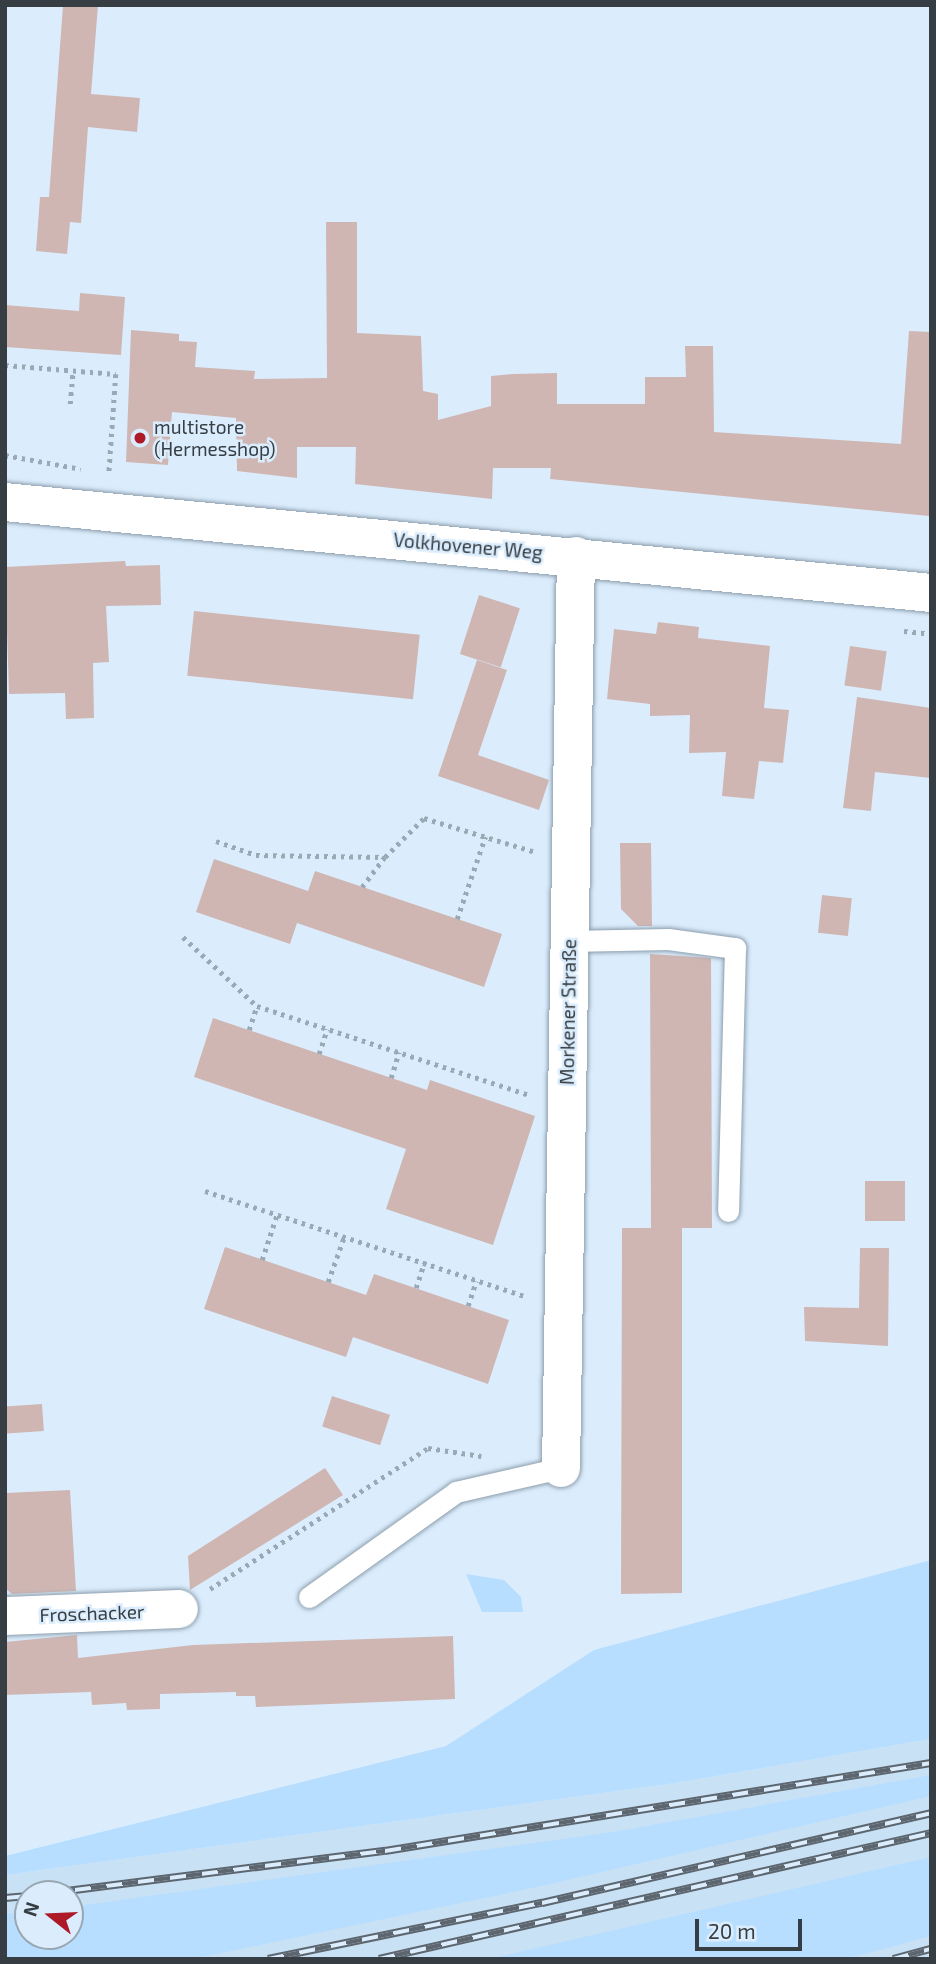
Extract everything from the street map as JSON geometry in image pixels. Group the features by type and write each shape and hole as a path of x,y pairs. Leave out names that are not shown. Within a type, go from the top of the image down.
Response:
{"street":[{"name":"Volkhovener Weg","path":"5,502 576,556 931,593"},
{"name":"Morkener Straße","path":"561,1468 576,556"},
{"name":"Froschacker","path":"5,1616 179,1609"}],"lane":[{"path":"569,941 668,940 735,948 728,1211"},
{"path":"309,1597 456,1492 561,1468"}],"path":[{"path":"5,365 116,374 109,474"},
{"path":"70,404 73,371"},
{"path":"362,887 385,857 424,818 571,863"},
{"path":"457,919 485,837"},
{"path":"216,841 256,855 385,857"},
{"path":"183,937 257,1006 566,1107"},
{"path":"249,1030 257,1006"},
{"path":"319,1054 327,1029"},
{"path":"391,1079 399,1052"},
{"path":"205,1191 564,1309"},
{"path":"262,1260 277,1214"},
{"path":"328,1282 344,1237"},
{"path":"416,1289 424,1263"},
{"path":"468,1306 476,1281"},
{"path":"179,1609 428,1448 494,1458"}],"shaded area":[{"path":"931,1560 931,1739 675,1783 5,1875 5,1856 446,1746 594,1650"},
{"path":"466,1574 504,1580 521,1597 523,1612 482,1612"},
{"path":"931,1739 931,1959 5,1959 5,1875 675,1783"},
{"path":"931,1775 931,1796 537,1887 193,1959 5,1959 5,1914 14,1913 14,1950 84,1950 84,1905 613,1832"},
{"path":"931,1857 931,1936 869,1953 841,1959 489,1959"}],"building":[{"path":"63,5 98,5 91,94 140,98 137,132 88,127 81,223 70,222 67,254 36,251 40,197 49,197"},
{"path":"326,222 357,222 357,333 421,336 423,391 438,394 438,420 491,406 491,376 513,374 557,373 557,404 645,404 645,377 686,377 685,346 713,346 714,432 901,444 909,331 931,332 929,516 550,479 551,468 493,468 492,499 355,484 356,447 297,447 297,478 237,471 236,418 172,412 168,465 126,462 131,330 179,334 179,341 197,342 195,367 255,371 254,379 327,378"},
{"path":"80,293 125,297 121,355 5,347 5,305 79,311"},
{"path":"125,561 126,566 160,565 161,605 106,606 109,662 93,663 94,718 66,719 65,693 9,694 5,567"},
{"path":"479,595 520,608 501,667 460,654"},
{"path":"194,611 420,635 413,699 187,676"},
{"path":"658,622 699,627 698,638 770,646 764,708 789,710 783,763 759,761 754,799 722,796 726,752 689,753 690,715 650,716 650,704 607,699 614,629 656,634"},
{"path":"850,646 887,651 881,691 844,686"},
{"path":"477,660 507,670 478,755 549,780 539,810 438,776"},
{"path":"857,697 931,708 931,778 875,772 871,811 843,808"},
{"path":"620,843 651,843 652,926 638,926 621,909"},
{"path":"214,859 308,891 315,871 502,934 484,987 297,923 290,944 196,912"},
{"path":"822,895 852,898 848,936 818,933"},
{"path":"650,954 711,958 712,1228 682,1228 682,1593 621,1594 622,1228 651,1228"},
{"path":"213,1018 427,1090 430,1080 535,1116 493,1245 386,1209 406,1149 194,1077"},
{"path":"865,1181 905,1181 905,1221 865,1221"},
{"path":"225,1247 366,1295 374,1274 509,1320 488,1384 353,1337 346,1357 204,1309"},
{"path":"860,1248 889,1248 888,1346 805,1341 804,1307 859,1308"},
{"path":"332,1396 390,1415 380,1445 322,1426"},
{"path":"42,1404 44,1431 7,1434 5,1407"},
{"path":"325,1468 343,1495 190,1590 188,1556"},
{"path":"70,1490 76,1591 12,1594 5,1588 5,1493"},
{"path":"77,1635 78,1658 193,1645 453,1636 455,1699 256,1707 255,1696 236,1696 236,1692 160,1694 160,1709 127,1710 126,1703 92,1705 91,1692 5,1695 5,1642"}],"railway":[{"path":"84,1889 385,1851 931,1763"},
{"path":"268,1959 542,1903 931,1813"},
{"path":"379,1959 931,1833"},
{"path":"5,1898 14,1897"},
{"path":"893,1959 931,1949"}],"place":[{"name":"multistore (Hermesshop)","path":"140,438"}]}
